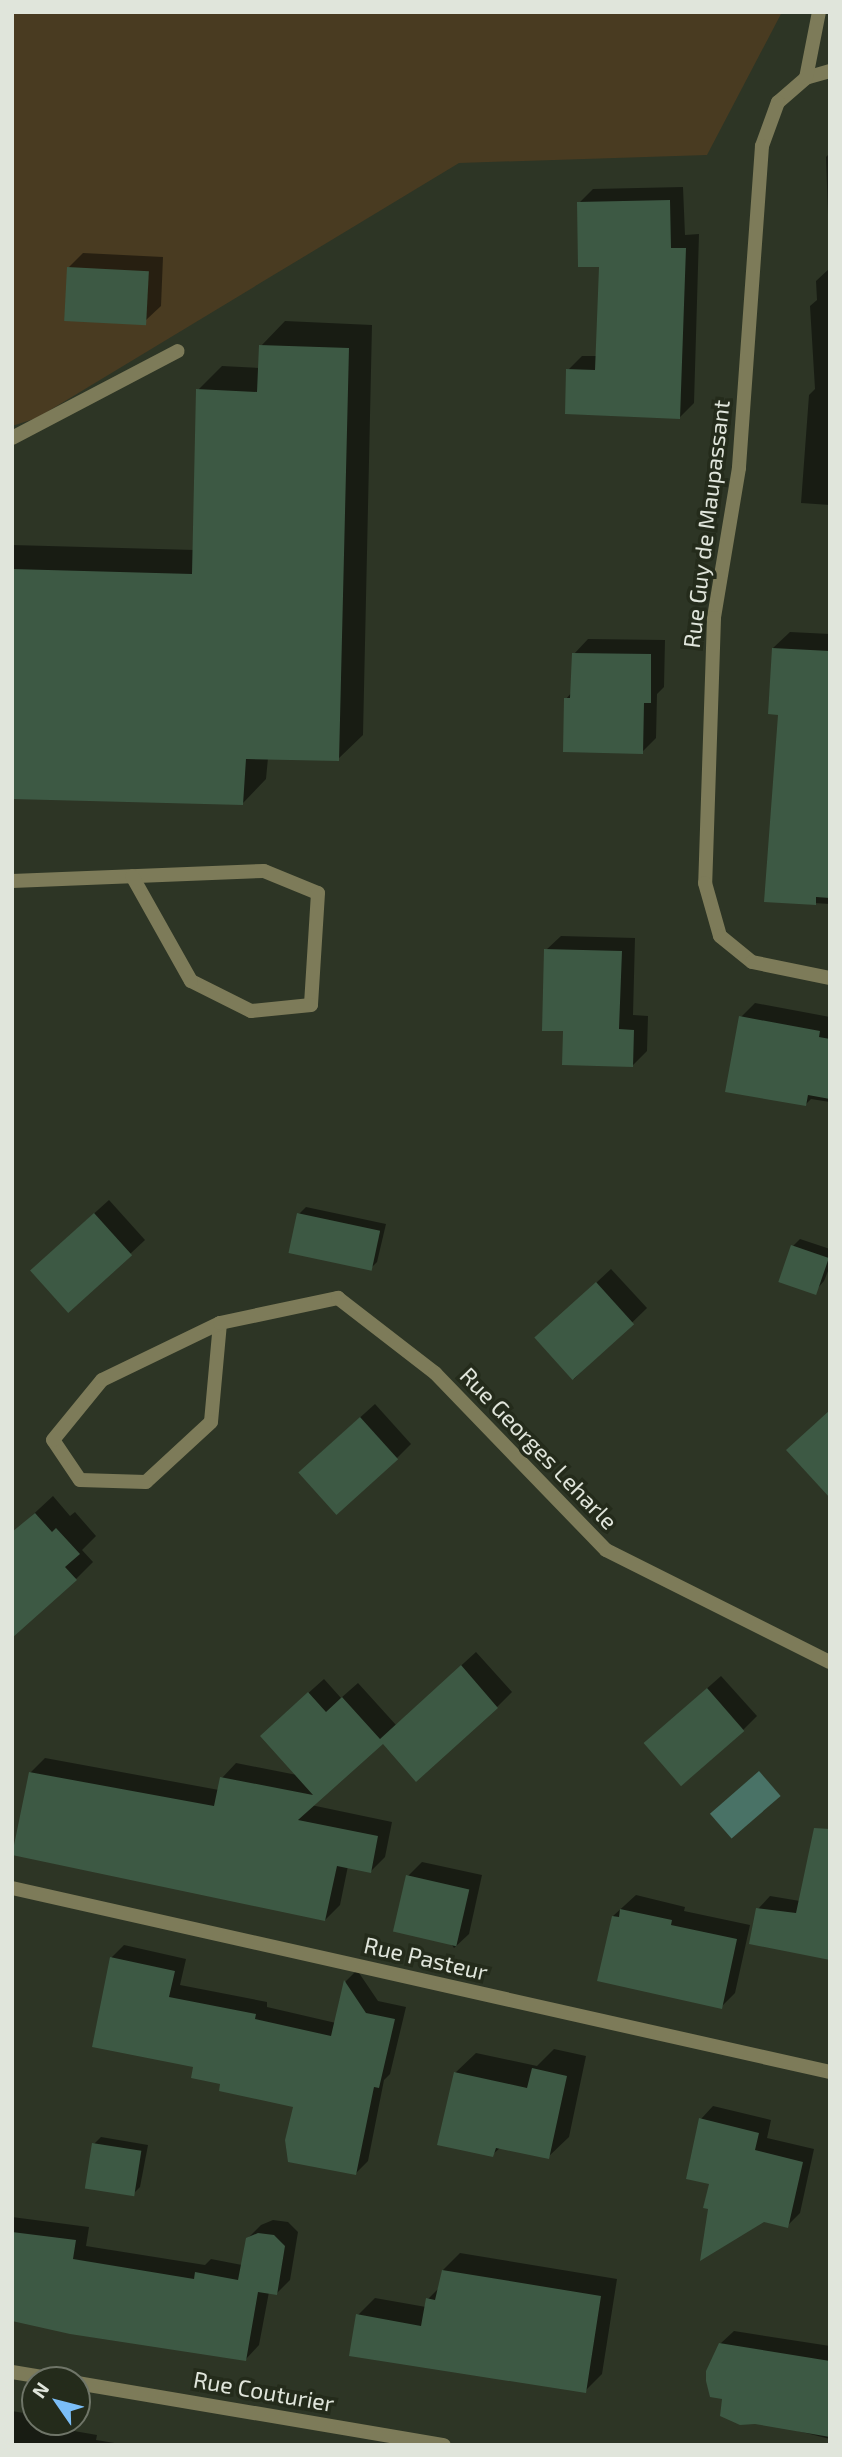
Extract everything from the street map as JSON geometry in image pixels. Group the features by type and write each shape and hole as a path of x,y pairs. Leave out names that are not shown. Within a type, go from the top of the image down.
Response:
{"street":[{"path":"806,78 819,12"},
{"name":"Rue Guy de Maupassant","path":"830,71 806,78 778,102 762,146 739,468 714,618 705,883 720,936 752,962 830,978"},
{"path":"12,438 178,351"},
{"path":"12,881 132,876 264,871 318,893 311,1005 251,1011 191,981 132,876"},
{"name":"Rue Georges Leharle","path":"220,1323 211,1422 146,1482 79,1480 52,1440 102,1380 220,1323 338,1298 435,1373 606,1550 830,1662"},
{"name":"Rue Pasteur","path":"12,1888 830,2072"},
{"name":"Rue Couturier","path":"91,2385 444,2445"}],"shaded area":[{"path":"12,12 782,12 707,155 459,163 37,418 12,426"}],"water":[{"path":"759,1771 781,1796 732,1839 710,1814"}],"building":[{"path":"670,200 671,248 686,248 680,419 565,414 566,369 595,370 599,267 578,267 577,202"},
{"path":"67,267 149,271 146,325 64,321"},
{"path":"259,345 349,348 339,761 246,759 243,805 12,799 12,569 192,574 196,389 257,392"},
{"path":"772,648 830,651 830,898 816,897 816,905 764,902 778,715 768,714"},
{"path":"572,653 651,654 651,703 644,703 643,754 563,752 564,698 570,698"},
{"path":"544,949 622,951 619,1029 634,1030 633,1067 562,1065 563,1031 542,1031"},
{"path":"739,1016 820,1031 819,1037 830,1039 830,1099 808,1095 806,1106 725,1092"},
{"path":"94,1213 132,1255 68,1313 30,1271"},
{"path":"297,1213 380,1231 372,1271 288,1253"},
{"path":"791,1245 829,1258 816,1295 778,1282"},
{"path":"596,1282 634,1324 572,1380 534,1338"},
{"path":"830,1410 830,1498 786,1450"},
{"path":"360,1417 398,1459 336,1515 298,1473"},
{"path":"35,1513 52,1532 56,1528 80,1554 65,1567 77,1580 12,1638 12,1532"},
{"path":"461,1665 498,1708 416,1782 383,1744 298,1820 378,1836 371,1873 337,1866 325,1921 12,1855 29,1772 214,1806 220,1777 313,1795 260,1736 308,1692 326,1712 342,1697 380,1739"},
{"path":"707,1688 744,1731 681,1786 644,1743"},
{"path":"814,1828 830,1829 830,1960 749,1944 756,1908 796,1913"},
{"path":"406,1875 469,1890 456,1946 393,1932"},
{"path":"620,1909 672,1920 671,1925 737,1939 722,2009 597,1981 612,1916 619,1917"},
{"path":"110,1957 175,1971 169,1997 256,2014 255,2019 331,2036 344,1980 366,2013 395,2019 379,2088 374,2087 356,2175 288,2162 285,2140 293,2107 219,2091 220,2084 191,2078 193,2067 92,2047"},
{"path":"532,2068 567,2076 549,2159 496,2148 493,2157 437,2145 454,2072 527,2088"},
{"path":"699,2118 759,2133 755,2150 803,2162 788,2228 764,2222 700,2261 708,2209 703,2208 709,2184 686,2179"},
{"path":"92,2143 141,2151 134,2196 85,2188"},
{"path":"12,2232 76,2240 73,2259 194,2279 195,2272 238,2280 246,2238 258,2233 274,2235 285,2246 277,2295 258,2292 246,2361 70,2334 12,2321"},
{"path":"442,2270 601,2296 586,2393 349,2356 356,2314 421,2326 426,2298 435,2300"},
{"path":"719,2343 830,2361 830,2437 755,2424 740,2425 720,2416 722,2399 710,2397 706,2381 706,2371"}]}
